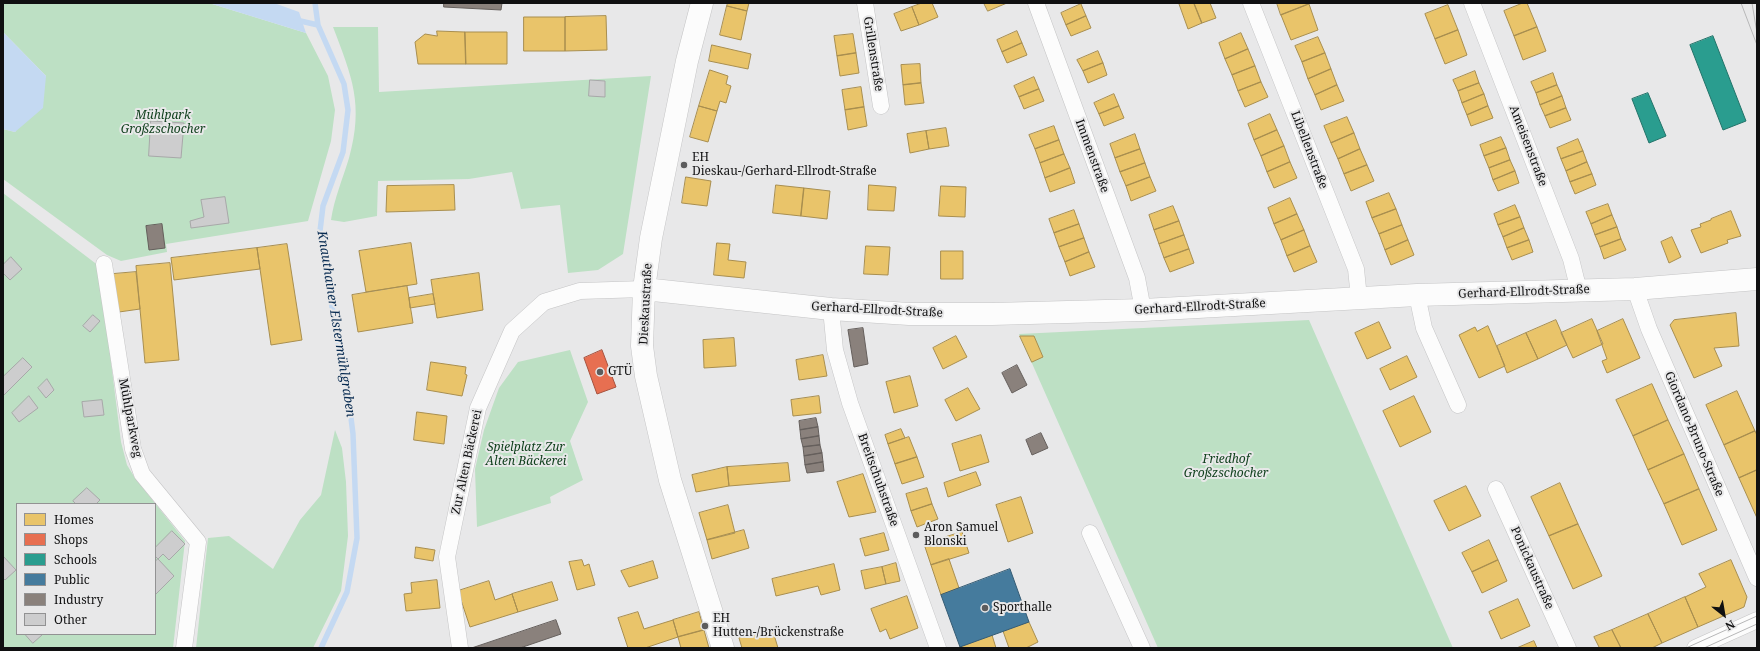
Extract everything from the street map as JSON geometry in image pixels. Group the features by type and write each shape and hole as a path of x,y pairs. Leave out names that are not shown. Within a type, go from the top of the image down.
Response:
{"main road":[{"name":"Dieskaustraße","path":"702,3 687,61 651,238 644,289 642,346 653,406 670,480 723,648"},
{"name":"Gerhard-Ellrodt-Straße","path":"644,289 831,309 909,314 992,314 1143,310 1417,295 1635,289 1757,280"}],"street":[{"name":"Grillenstraße","path":"865,3 881,106"},
{"name":"Immenstraße","path":"1036,3 1137,278 1143,310"},
{"name":"Libellenstraße","path":"1251,3 1356,269 1359,298"},
{"name":"Ameisenstraße","path":"1472,3 1571,259 1579,291"},
{"name":"Mühlparkweg","path":"104,264 133,449 142,474 198,542 184,648"},
{"name":"Zur Alten Bäckerei","path":"460,648 447,557 478,408 512,331 544,302 580,291 644,289"},
{"name":"Giordano-Bruno-Straße","path":"1635,289 1649,329 1757,578"},
{"path":"1417,295 1424,328 1458,405"},
{"name":"Breitschuhstraße","path":"831,309 835,350 850,403 938,648"},
{"name":"Ponickaustraße","path":"1496,489 1568,648"},
{"path":"1090,533 1142,648"},
{"path":"1695,648 1757,620"}],"green space":[{"name":"Mühlpark Großzschocher","path":"3,3 209,3 306,33 328,76 335,110 331,141 308,221 166,244 167,252 121,261 107,255 3,179 3,129 15,132 46,76 3,32"},
{"path":"333,27 378,27 379,92 651,76 623,254 598,270 568,273 560,205 521,209 512,172 469,179 378,181 377,216 344,222 331,220 336,196 349,158 356,122 354,91 346,61"},
{"path":"3,193 99,266 121,442 127,465 135,478 155,503 16,503 16,635 156,635 156,504 185,541 173,648 3,648"},
{"name":"Friedhof Großzschocher","path":"1309,320 1453,648 1158,648 1019,334"},
{"name":"Spielplatz Zur Alten Bäckerei","path":"570,350 588,402 570,441 583,480 550,497 551,503 477,527 475,469 484,430 499,388 518,362"},
{"path":"335,430 342,448 346,482 348,536 341,591 313,648 196,648 208,538 229,536 273,569 300,520 321,495"}],"water":[{"path":"209,3 274,3 299,12 306,33"},
{"path":"3,32 46,76 43,108 15,132 3,129"}],"building: Homes":[{"path":"728,3 749,3 747,11 727,6"},
{"path":"922,3 932,3 938,17 919,25 912,7"},
{"path":"984,3 1007,3 988,11"},
{"path":"1194,3 1210,3 1216,18 1202,23"},
{"path":"1194,3 1202,23 1188,29 1179,4"},
{"path":"1277,3 1308,3 1309,4 1281,15"},
{"path":"1523,3 1527,3 1537,27 1514,36 1504,11"},
{"path":"1081,4 1086,16 1066,25 1061,13"},
{"path":"1309,4 1318,30 1291,40 1281,15"},
{"path":"1448,5 1458,30 1435,39 1425,14"},
{"path":"727,6 747,11 741,40 720,35"},
{"path":"912,7 919,25 901,31 894,14"},
{"path":"606,16 607,50 565,51 565,17"},
{"path":"1086,16 1091,28 1071,36 1066,25"},
{"path":"524,17 565,17 565,51 524,51"},
{"path":"1537,27 1546,51 1523,60 1514,36"},
{"path":"1458,30 1467,55 1445,64 1435,39"},
{"path":"437,31 465,32 466,64 418,64 415,42 425,34 437,36"},
{"path":"1017,31 1022,43 1002,52 997,40"},
{"path":"465,32 507,32 507,64 466,64"},
{"path":"1241,33 1248,49 1225,59 1219,43"},
{"path":"853,34 856,53 837,56 834,36"},
{"path":"1318,37 1325,53 1302,62 1295,46"},
{"path":"1022,43 1027,55 1007,63 1002,52"},
{"path":"712,45 751,54 748,69 709,61"},
{"path":"1248,49 1255,66 1232,75 1225,59"},
{"path":"1098,51 1103,63 1083,71 1077,60"},
{"path":"856,53 859,73 840,76 837,56"},
{"path":"1325,53 1331,69 1308,79 1302,62"},
{"path":"1103,63 1107,75 1088,83 1083,71"},
{"path":"920,64 921,83 903,85 901,65"},
{"path":"1255,66 1261,82 1238,91 1232,75"},
{"path":"1331,69 1337,85 1315,95 1308,79"},
{"path":"710,70 728,76 726,84 731,86 726,103 720,101 717,111 699,106"},
{"path":"1475,71 1479,83 1458,91 1453,80"},
{"path":"1553,73 1557,85 1536,93 1531,82"},
{"path":"1034,77 1039,89 1019,97 1014,86"},
{"path":"1261,82 1268,97 1245,107 1238,91"},
{"path":"921,83 924,103 905,105 903,85"},
{"path":"1479,83 1484,94 1462,103 1458,91"},
{"path":"1337,85 1344,101 1321,110 1315,95"},
{"path":"1557,85 1562,96 1540,105 1536,93"},
{"path":"861,87 864,107 845,110 842,90"},
{"path":"1039,89 1044,101 1024,109 1019,97"},
{"path":"1114,94 1119,106 1099,114 1094,103"},
{"path":"1484,94 1488,106 1467,115 1462,103"},
{"path":"1562,96 1566,108 1545,116 1540,105"},
{"path":"699,106 717,111 708,142 690,137"},
{"path":"1119,106 1124,118 1104,126 1099,114"},
{"path":"1488,106 1493,118 1471,126 1467,115"},
{"path":"864,107 867,126 848,130 845,110"},
{"path":"1566,108 1571,120 1550,128 1545,116"},
{"path":"1270,114 1277,130 1254,140 1248,124"},
{"path":"1347,117 1354,133 1331,143 1324,126"},
{"path":"1054,126 1059,140 1035,149 1029,135"},
{"path":"946,128 949,146 929,149 926,131"},
{"path":"1277,130 1284,146 1261,156 1254,140"},
{"path":"926,131 929,149 910,153 907,134"},
{"path":"1354,133 1360,149 1338,159 1331,143"},
{"path":"1135,134 1140,149 1115,158 1110,144"},
{"path":"1501,137 1506,148 1484,156 1480,145"},
{"path":"1578,139 1583,151 1561,159 1557,148"},
{"path":"1059,140 1064,154 1040,163 1035,149"},
{"path":"1284,146 1290,162 1267,172 1261,156"},
{"path":"1506,148 1510,160 1489,168 1484,156"},
{"path":"1140,149 1145,163 1120,172 1115,158"},
{"path":"1360,149 1367,165 1344,174 1338,159"},
{"path":"1583,151 1587,162 1566,171 1561,159"},
{"path":"1064,154 1070,168 1045,178 1040,163"},
{"path":"1510,160 1515,171 1493,180 1489,168"},
{"path":"1290,162 1297,178 1274,188 1267,172"},
{"path":"1587,162 1592,174 1570,182 1566,171"},
{"path":"1145,163 1150,177 1126,186 1120,172"},
{"path":"1367,165 1374,181 1351,191 1344,174"},
{"path":"1070,168 1075,183 1050,192 1045,178"},
{"path":"1515,171 1519,183 1498,191 1493,180"},
{"path":"1592,174 1596,185 1575,194 1570,182"},
{"path":"686,177 711,181 707,206 682,203"},
{"path":"1150,177 1156,191 1131,201 1126,186"},
{"path":"454,185 455,210 386,212 387,186"},
{"path":"776,185 804,188 801,216 773,213"},
{"path":"869,185 896,187 894,211 868,210"},
{"path":"941,186 966,187 965,217 939,216"},
{"path":"804,188 830,191 827,219 801,216"},
{"path":"1389,193 1396,209 1372,218 1366,202"},
{"path":"1290,198 1297,214 1274,224 1268,208"},
{"path":"1608,204 1612,215 1591,224 1586,212"},
{"path":"1515,205 1520,217 1498,225 1494,214"},
{"path":"1173,206 1179,221 1154,230 1149,215"},
{"path":"1396,209 1402,225 1379,234 1372,218"},
{"path":"1074,210 1079,224 1054,233 1049,219"},
{"path":"1731,211 1741,236 1727,240 1728,243 1701,253 1691,230 1701,227 1700,224"},
{"path":"1297,214 1304,230 1281,240 1274,224"},
{"path":"1612,215 1617,227 1595,235 1591,224"},
{"path":"1520,217 1524,228 1503,237 1498,225"},
{"path":"1179,221 1184,235 1159,244 1154,230"},
{"path":"1079,224 1084,238 1059,247 1054,233"},
{"path":"1402,225 1408,240 1385,250 1379,234"},
{"path":"1617,227 1621,239 1600,247 1595,235"},
{"path":"1524,228 1529,240 1507,248 1503,237"},
{"path":"1304,230 1310,246 1287,256 1281,240"},
{"path":"1184,235 1189,249 1164,258 1159,244"},
{"path":"1672,237 1681,257 1669,263 1661,242"},
{"path":"1084,238 1089,252 1065,262 1059,247"},
{"path":"1621,239 1626,250 1604,259 1600,247"},
{"path":"1408,240 1414,255 1391,265 1385,250"},
{"path":"1529,240 1533,252 1512,260 1507,248"},
{"path":"411,243 417,284 366,292 359,251"},
{"path":"717,243 730,244 728,260 746,262 744,278 714,275"},
{"path":"287,244 302,340 271,345 257,248"},
{"path":"866,246 890,247 888,275 864,274"},
{"path":"1310,246 1317,262 1294,272 1287,256"},
{"path":"257,248 260,269 174,280 171,258"},
{"path":"1189,249 1194,263 1170,272 1164,258"},
{"path":"941,251 963,251 963,279 941,279"},
{"path":"1089,252 1095,267 1070,276 1065,262"},
{"path":"170,263 179,360 145,363 136,266"},
{"path":"136,272 140,309 119,312 113,274"},
{"path":"479,273 483,310 437,318 431,280"},
{"path":"407,286 413,323 358,332 352,295"},
{"path":"433,294 435,304 410,308 409,298"},
{"path":"1736,313 1739,346 1714,348 1722,366 1694,378 1670,325 1674,320"},
{"path":"1592,319 1603,344 1573,358 1561,333"},
{"path":"1623,319 1640,358 1607,373 1602,361 1607,359 1597,331"},
{"path":"1556,320 1567,345 1538,359 1526,333"},
{"path":"1379,322 1391,348 1367,359 1355,333"},
{"path":"1488,326 1505,366 1479,378 1459,335 1475,327 1477,331"},
{"path":"1526,333 1538,359 1507,373 1497,346"},
{"path":"956,336 967,357 943,369 933,348"},
{"path":"1020,336 1034,336 1043,357 1032,362"},
{"path":"734,338 736,366 704,368 703,340"},
{"path":"823,355 827,376 799,380 796,360"},
{"path":"1407,356 1417,377 1390,390 1380,369"},
{"path":"431,362 466,367 465,374 467,375 462,396 427,390"},
{"path":"910,376 918,406 894,413 886,382"},
{"path":"1652,384 1668,420 1633,436 1616,400"},
{"path":"968,388 980,409 956,421 945,400"},
{"path":"1737,391 1755,431 1724,445 1706,405"},
{"path":"819,396 821,413 793,416 791,400"},
{"path":"1414,396 1431,432 1400,447 1383,411"},
{"path":"417,412 447,416 444,444 414,440"},
{"path":"1668,420 1684,454 1648,470 1633,436"},
{"path":"901,429 905,438 888,444 885,435"},
{"path":"1755,431 1757,435 1757,470 1739,478 1724,445"},
{"path":"981,435 989,462 960,471 952,444"},
{"path":"909,437 917,457 895,464 888,444"},
{"path":"1684,454 1699,489 1664,504 1648,470"},
{"path":"917,457 924,477 902,484 895,464"},
{"path":"788,463 790,481 729,486 727,467"},
{"path":"727,467 729,486 696,492 692,475"},
{"path":"1757,470 1757,518 1739,478"},
{"path":"976,472 981,485 948,497 944,483"},
{"path":"863,474 876,512 849,517 837,482"},
{"path":"1560,483 1578,524 1549,536 1531,497"},
{"path":"1466,486 1481,516 1449,531 1434,501"},
{"path":"927,488 932,504 911,511 906,494"},
{"path":"1699,489 1717,530 1682,545 1664,504"},
{"path":"1021,497 1033,533 1008,542 996,505"},
{"path":"932,504 938,519 917,527 911,511"},
{"path":"728,505 735,533 707,540 699,513"},
{"path":"1578,524 1602,576 1573,589 1549,536"},
{"path":"744,530 749,548 712,559 707,540"},
{"path":"962,532 969,553 931,565 924,544"},
{"path":"884,533 889,550 865,556 860,539"},
{"path":"1489,540 1498,560 1472,572 1462,553"},
{"path":"416,547 435,550 433,561 415,558"},
{"path":"949,559 959,588 941,595 931,565"},
{"path":"582,560 584,566 589,564 595,585 577,590 569,562"},
{"path":"1498,560 1507,581 1482,593 1472,572"},
{"path":"1731,560 1747,597 1744,607 1698,627 1685,597 1706,587 1699,574"},
{"path":"653,561 658,578 629,587 621,571"},
{"path":"896,563 900,581 886,584 882,567"},
{"path":"834,564 840,590 821,595 818,586 776,596 772,579"},
{"path":"882,567 886,584 865,589 861,571"},
{"path":"437,580 440,608 406,611 404,594 412,593 411,583"},
{"path":"489,581 495,600 512,594 518,612 470,627 458,591"},
{"path":"552,582 558,600 518,612 512,594"},
{"path":"907,596 918,628 890,639 886,629 880,632 871,609"},
{"path":"1685,597 1698,627 1662,643 1648,614"},
{"path":"1518,599 1530,626 1501,639 1489,612"},
{"path":"638,612 644,629 673,620 678,637 645,648 628,648 618,618"},
{"path":"699,612 704,630 678,637 673,620"},
{"path":"1648,614 1662,643 1652,648 1621,648 1612,630"},
{"path":"1029,622 1038,642 1026,648 1009,648 1003,631"},
{"path":"772,628 778,648 742,648 739,638"},
{"path":"704,630 709,648 681,648 678,637"},
{"path":"1612,630 1621,648 1598,648 1599,647 1594,637"},
{"path":"992,635 996,648 960,647"},
{"path":"1534,641 1537,648 1517,648"}],"building: Shops":[{"name":"GTÜ","path":"602,350 616,387 597,394 584,358"}],"building: Schools":[{"path":"1713,36 1746,121 1723,130 1690,45"},
{"path":"1648,93 1666,136 1649,143 1632,99"}],"building: Public":[{"name":"Sporthalle","path":"1010,569 1029,622 960,647 941,595"}],"building: Industry":[{"path":"444,3 502,3 501,10 444,7"},
{"path":"162,224 165,248 149,250 146,226"},
{"path":"863,328 868,364 854,367 848,330"},
{"path":"1017,365 1027,385 1012,393 1002,373"},
{"path":"816,418 818,427 800,430 799,421"},
{"path":"818,427 819,436 801,439 800,430"},
{"path":"1041,433 1048,448 1032,455 1026,440"},
{"path":"819,436 820,445 803,447 801,439"},
{"path":"820,445 822,453 804,456 803,447"},
{"path":"822,453 823,462 805,465 804,456"},
{"path":"823,462 824,471 807,473 805,465"},
{"path":"556,620 561,634 520,648 472,648"}],"building: Other":[{"path":"590,80 605,81 605,97 589,96"},
{"path":"151,121 184,123 181,158 149,156"},
{"path":"225,197 229,223 191,228 190,221 204,217 201,200"},
{"path":"11,257 22,269 10,280 3,273 3,265"},
{"path":"93,315 100,321 90,332 83,326"},
{"path":"23,358 32,367 3,396 3,377"},
{"path":"47,379 54,390 46,398 38,388"},
{"path":"29,396 38,408 19,422 12,413"},
{"path":"102,400 104,415 84,417 82,402"},
{"path":"87,488 100,500 97,503 75,503 73,501"},
{"path":"172,531 185,544 169,560 163,554 158,559 156,557 156,547"},
{"path":"3,556 16,570 5,580 3,578"},
{"path":"158,559 174,576 156,594 156,561"},
{"path":"26,635 42,635 33,643"}],"waterway":[{"name":"Knauthainer Elstermühlgraben","path":"315,3 318,25 344,84 348,110 343,152 323,206 320,231 337,338 346,378 353,434 357,538 347,592 321,648"},
{"path":"296,20 318,25"}],"tram line":[{"path":"1741,3 1757,45"},
{"path":"1752,3 1757,33"},
{"path":"1686,648 1757,616"},
{"path":"1704,648 1757,624"}],"place":[{"name":"EH Dieskau-/Gerhard-Ellrodt-Straße","path":"684,165"},
{"name":"GTÜ","path":"600,372"},
{"name":"Aron Samuel Blonski","path":"916,535"},
{"name":"Sporthalle","path":"985,608"},
{"name":"EH Hutten-/Brückenstraße","path":"705,626"}]}
